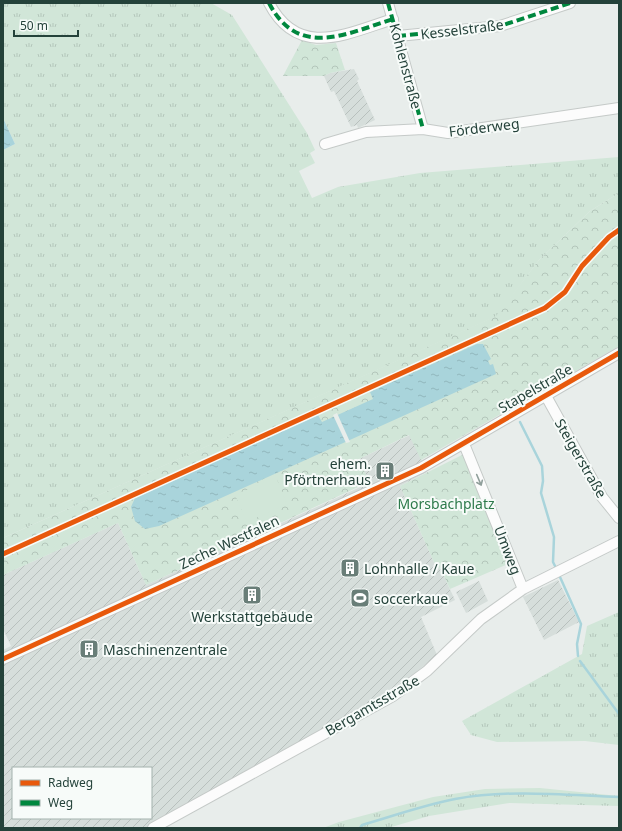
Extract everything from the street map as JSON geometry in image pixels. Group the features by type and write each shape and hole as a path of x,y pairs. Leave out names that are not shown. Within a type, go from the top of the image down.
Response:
{"street":[{"path":"268,3 275,15 294,33 316,38 335,37 393,19"},
{"name":"Kohlenstraße","path":"388,3 423,129"},
{"name":"Kesselstraße","path":"398,36 500,26 570,3"},
{"name":"Förderweg","path":"325,144 366,132 423,129 448,133 619,108"},
{"name":"Stapelstraße","path":"464,444 619,353"},
{"name":"Steigerstraße","path":"546,396 602,498 619,518"},
{"name":"Umweg","path":"464,444 523,589"},
{"name":"Zeche Westfalen","path":"3,659 421,468 464,444"},
{"name":"Bergamtsstraße","path":"153,828 405,688 443,657 481,620 523,589 619,541"}],"shaded area":[{"path":"354,69 359,79 357,81 375,120 358,128 357,125 351,127 334,91 331,92 324,76 330,73"},
{"path":"410,435 427,472 400,486 437,569 440,568 455,600 421,617 437,655 416,672 367,705 146,828 3,828 3,650 11,646 3,629 3,575 118,523 146,585 369,483 359,459"},
{"path":"558,580 579,622 544,640 523,597"},
{"path":"479,581 488,601 466,613 456,592"}],"green space":[{"path":"3,3 211,3 232,15 307,133 315,150 310,153 315,163 299,171 312,198 338,187 420,173 619,157 619,193 590,211 539,260 497,316 3,538 3,150 15,144 3,118"},
{"path":"302,40 316,45 336,43 345,70 330,73 324,76 283,76"},
{"path":"619,193 619,346 421,460 409,435 359,459 369,482 146,585 118,523 3,575 3,538 496,316 539,260 590,211"},
{"name":"Morsbachplatz","path":"464,454 508,564 450,589 440,568 437,569 400,486"},
{"path":"276,477 287,504 247,522 235,495"},
{"path":"619,612 619,745 585,741 497,742 471,735 462,721 582,654 587,626"},
{"path":"540,788 619,796 619,806 509,803 429,816 388,828 323,828 339,822 433,797 485,789"}],"water":[{"path":"3,118 15,144 3,150"},
{"path":"477,344 483,344 491,359 488,361 490,365 493,364 496,374 159,526 145,529 135,521 131,507 135,498 318,415 322,422 373,399 370,392"}],"pier":[{"path":"337,413 350,442 346,443 333,415"}],"waterway":[{"path":"520,422 542,466 543,481 541,493 554,537 553,562 555,566"},
{"path":"560,577 581,624 577,644 578,656"},
{"path":"580,661 619,714"},
{"path":"360,828 362,825 420,807 443,801 475,796 516,793 619,797"}],"marked path":[{"path":"269,3 281,20 294,31 309,37 324,38 341,35 393,19"},
{"path":"388,3 423,129"},
{"path":"398,36 500,26 570,3"}],"cycle path":[{"path":"3,554 545,308 565,292 582,266 609,237 619,230"},
{"path":"3,659 421,468 619,353"}],"place":[{"name":"ehem. Pförtnerhaus","path":"385,471"},
{"name":"Lohnhalle / Kaue","path":"350,568"},
{"name":"Werkstattgebäude","path":"252,595"},
{"name":"soccerkaue","path":"360,598"},
{"name":"Maschinenzentrale","path":"89,649"}]}
